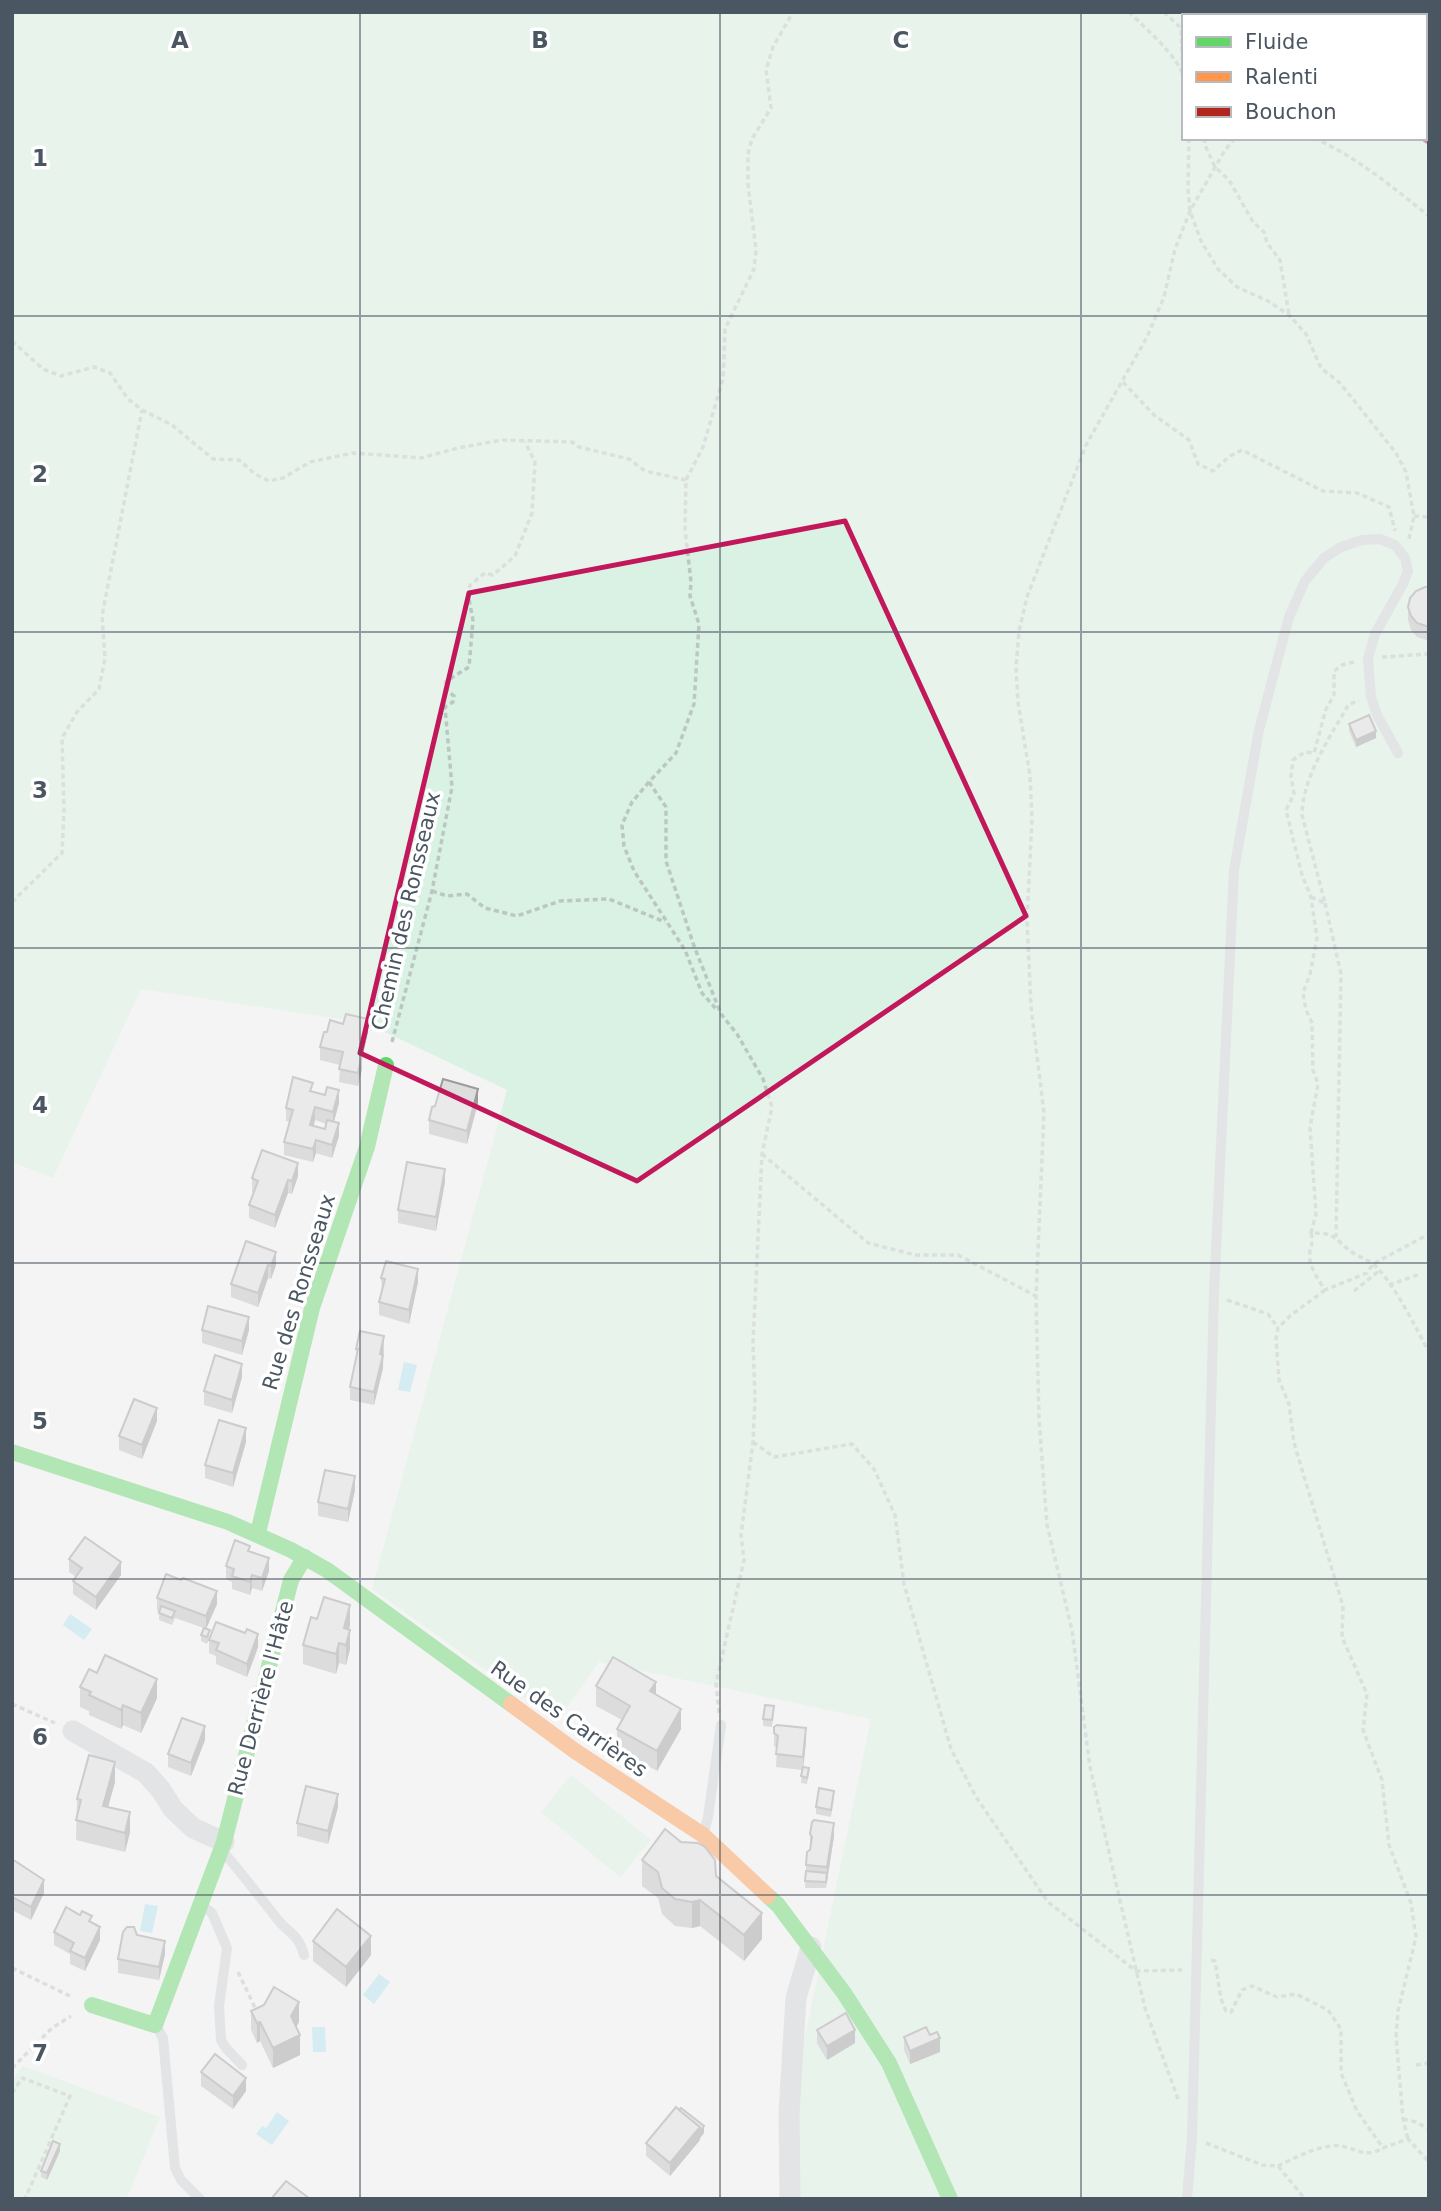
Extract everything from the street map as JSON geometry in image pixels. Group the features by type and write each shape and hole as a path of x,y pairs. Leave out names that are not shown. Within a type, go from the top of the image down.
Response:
{"street":[{"name":"Rue des Ronsseaux","path":"258,1533 312,1308 367,1147 386,1065"},
{"name":"Rue des Carrières","path":"12,1452 258,1533 304,1557 327,1570 575,1751 703,1835 778,1905 811,1947 888,2063 950,2199"},
{"name":"Rue Derrière l'Hâte","path":"155,2025 223,1846 291,1580 304,1557"},
{"path":"73,1731 146,1773 162,1790 173,1809 193,1828 223,1846"},
{"path":"790,2199 789,2113 796,1998 811,1947"},
{"path":"92,2006 155,2025"}],"lane":[{"path":"1187,2199 1192,2137 1214,1293 1234,870 1259,730 1289,617 1305,581 1324,558 1341,547 1362,540 1380,538 1395,545 1405,558 1408,571 1375,634 1368,659 1371,697 1377,715 1398,753"},
{"path":"703,1835 708,1817 720,1726"},
{"path":"223,1846 279,1922 300,1940 304,1955"},
{"path":"202,1905 212,1913 227,1948 219,2006 221,2039 242,2065"},
{"path":"155,2025 163,2038 175,2168 181,2180 200,2199"}],"path":[{"path":"720,1726 716,1683 744,1560 741,1535 753,1442 753,1343 762,1154 772,1107 763,1079 737,1034 702,993 685,950 634,871 624,846 622,825 632,802 676,753 694,704 699,624 690,596 685,529 686,480 703,447 723,379 725,329 754,270 756,250 748,185 748,154 752,139 771,108 766,70 773,47 793,12"},
{"path":"1129,12 1172,57 1182,74"},
{"path":"1164,12 1181,29 1182,52"},
{"path":"1189,140 1190,211 1200,241 1218,269 1237,287 1268,301 1289,315 1306,334 1321,368 1340,383 1396,453 1406,472 1414,516 1429,517"},
{"path":"1204,140 1215,167 1229,180 1253,222 1264,232 1266,243 1280,260 1289,315"},
{"path":"1233,140 1190,211 1175,249 1164,297 1147,337 1086,445 1027,597 1019,631 1016,668 1018,702 1030,776 1032,819 1027,920 1031,995 1044,1113 1037,1296 1039,1419 1047,1525 1072,1630 1090,1767 1136,1971 1145,2008 1192,2137 1262,2165 1278,2165 1326,2146 1350,2146 1363,2154 1372,2154 1408,2138"},
{"path":"1318,140 1377,175 1429,216"},
{"path":"12,341 43,369 61,376 94,367 110,373 128,399 142,410 172,425 213,459 239,460 269,481 283,478 310,462 354,453 421,458 502,440 572,442 579,447 629,459 645,471 686,480"},
{"path":"1123,382 1154,415 1189,440 1198,464 1213,471 1230,456 1242,450 1323,491 1357,493 1389,507 1395,545"},
{"path":"12,902 62,853 62,738 77,712 99,689 105,658 102,616 142,410"},
{"name":"Chemin des Ronsseaux","path":"386,1065 432,891 452,787 445,707 453,702 454,696 445,689 445,682 469,667 473,620 468,594 470,585 485,573 493,575 515,556 532,513 535,462 525,442"},
{"path":"1429,492 1429,507"},
{"path":"1314,753 1326,709 1334,695 1334,671 1342,665 1368,659 1429,654"},
{"path":"1336,1237 1341,974 1303,815 1303,801 1320,753 1349,704 1371,697"},
{"path":"1320,753 1305,752 1293,760 1291,776 1294,794 1286,810 1302,875 1311,897 1317,938 1303,993 1312,1023 1313,1070 1318,1084 1310,1127 1316,1214 1311,1233 1313,1244 1309,1252 1313,1272 1325,1290"},
{"path":"649,782 666,807 666,861 694,946 721,1014"},
{"path":"432,891 447,896 467,894 485,908 517,916 560,901 610,899 667,923"},
{"path":"1311,897 1325,903"},
{"path":"762,1154 868,1243 915,1255 958,1255 1037,1296"},
{"path":"1311,1233 1326,1233 1336,1237 1380,1271 1409,1315 1429,1353"},
{"path":"1429,1234 1373,1264 1367,1273 1325,1290 1290,1316 1278,1328 1276,1338 1279,1380 1289,1404 1294,1443 1343,1606 1342,1637 1367,1694 1363,1730 1382,1780 1389,1844 1411,1903 1416,1937 1398,2011 1396,2037 1403,2119 1408,2138 1429,2162"},
{"path":"1354,1291 1380,1271"},
{"path":"1389,1285 1420,1274"},
{"path":"1214,1293 1236,1304 1268,1314 1278,1328"},
{"path":"753,1442 774,1457 852,1444 874,1469 895,1515 904,1584 951,1749 976,1797 1048,1902 1136,1971 1187,1970 1205,1959 1215,1961 1226,2011 1231,2012 1242,1990 1251,1986 1277,1997 1296,1994 1328,2010 1340,2029 1341,2073 1357,2111 1383,2148"},
{"path":"12,1704 73,1731"},
{"path":"227,1948 259,2015"},
{"path":"12,1968 92,2006"},
{"path":"12,2068 52,2028 92,2006"},
{"path":"1416,2065 1429,2063"},
{"path":"12,2093 22,2078 71,2096 25,2199"},
{"path":"1403,2119 1429,2129"},
{"path":"1278,2165 1305,2199"}],"highlighted area":[{"path":"845,521 1026,916 637,1181 360,1053 469,593"}],"green space":[{"path":"12,12 1429,12 1429,2199 790,2199 789,2113 871,1719 599,1662 557,1721 372,1589 507,1090 366,1023 141,989 53,1178 12,1162"},
{"path":"571,1775 651,1840 620,1877 541,1812"},
{"path":"23,2066 160,2117 125,2199 12,2199 12,2079"}],"water":[{"path":"404,1362 417,1365 410,1392 398,1390"},
{"path":"70,1614 92,1629 84,1640 63,1625"},
{"path":"145,1904 158,1906 152,1933 140,1931"},
{"path":"379,1974 390,1982 374,2004 363,1995"},
{"path":"312,2027 325,2027 326,2052 313,2052"},
{"path":"277,2112 289,2121 272,2145 256,2134 262,2126 266,2128"}],"building":[{"path":"1429,587 1429,626 1417,623 1408,607 1410,598"},
{"path":"1369,715 1376,731 1356,740 1349,724"},
{"path":"346,1014 368,1019 358,1073 339,1069 343,1052 320,1047 330,1020 343,1024"},
{"path":"293,1077 313,1083 310,1091 325,1095 327,1087 339,1090 333,1112 315,1107 310,1125 325,1129 327,1120 339,1123 332,1145 316,1140 313,1149 284,1142 293,1110 286,1108"},
{"path":"443,1079 478,1089 467,1131 429,1120"},
{"path":"262,1150 298,1163 292,1181 288,1180 275,1215 249,1205 258,1181 252,1178"},
{"path":"407,1162 445,1169 436,1217 398,1210"},
{"path":"246,1241 276,1252 258,1293 231,1284"},
{"path":"386,1261 418,1269 409,1310 379,1302"},
{"path":"208,1306 249,1317 242,1341 202,1330"},
{"path":"360,1331 384,1336 380,1354 383,1355 374,1392 350,1387"},
{"path":"215,1355 242,1364 232,1400 204,1391"},
{"path":"134,1399 157,1408 142,1445 119,1436"},
{"path":"219,1420 246,1428 233,1473 205,1465"},
{"path":"325,1470 355,1476 348,1509 318,1502"},
{"path":"85,1537 121,1562 96,1597 73,1581 82,1568 69,1559"},
{"path":"235,1540 250,1546 248,1551 269,1558 262,1578 252,1575 250,1582 232,1576 234,1569 226,1566"},
{"path":"166,1574 217,1591 206,1616 157,1598"},
{"path":"324,1597 350,1605 344,1628 350,1630 346,1645 339,1643 336,1654 303,1645 311,1617 317,1619"},
{"path":"161,1606 175,1611 172,1618 159,1613"},
{"path":"216,1622 245,1633 247,1629 258,1634 247,1664 216,1650 219,1643 209,1640"},
{"path":"204,1628 210,1630 207,1637 201,1635"},
{"path":"105,1655 157,1679 141,1713 123,1705 121,1710 89,1695 91,1692 80,1687 89,1669 97,1673"},
{"path":"613,1657 656,1682 650,1691 681,1709 657,1751 617,1729 630,1706 596,1686"},
{"path":"765,1705 774,1706 772,1720 763,1719"},
{"path":"182,1718 205,1726 191,1763 168,1754"},
{"path":"774,1727 806,1728 803,1757 776,1754 778,1736 774,1733"},
{"path":"89,1755 115,1762 103,1806 130,1812 125,1833 76,1820 81,1800 77,1799"},
{"path":"803,1767 809,1768 807,1778 801,1776"},
{"path":"306,1786 338,1794 328,1831 297,1823"},
{"path":"819,1788 834,1791 831,1810 816,1807"},
{"path":"814,1820 834,1823 827,1867 806,1865"},
{"path":"665,1829 681,1842 698,1843 705,1847 715,1860 716,1876 762,1913 744,1935 700,1900 692,1902 675,1899 662,1888 658,1872 642,1860"},
{"path":"12,1859 44,1880 31,1907 12,1897"},
{"path":"806,1871 827,1873 826,1882 805,1881"},
{"path":"66,1907 80,1915 82,1911 92,1916 89,1921 100,1927 85,1958 70,1951 74,1943 54,1932"},
{"path":"337,1909 371,1936 346,1967 313,1941"},
{"path":"127,1927 134,1927 137,1935 165,1941 159,1967 118,1959 123,1932"},
{"path":"274,1987 299,2002 291,2016 300,2035 273,2048 260,2022 257,2023 251,2011 264,2005"},
{"path":"846,2013 855,2030 827,2046 817,2030"},
{"path":"926,2027 930,2035 937,2032 940,2038 910,2051 904,2037"},
{"path":"215,2054 246,2078 233,2096 201,2072"},
{"path":"676,2107 700,2127 670,2163 646,2143"},
{"path":"681,2108 704,2126 700,2131 700,2127 679,2110"},
{"path":"53,2141 60,2144 47,2173 41,2171"},
{"path":"286,2181 309,2198 271,2199"}],"traffic: fast":[{"path":"258,1533 312,1308 367,1147 386,1065"},
{"path":"12,1452 228,1522 291,1550 327,1570 511,1704"},
{"path":"92,2005 155,2025 224,1842 291,1580 305,1557"},
{"path":"768,1896 778,1905 844,1993 889,2063 950,2199"}],"traffic: slow":[{"path":"511,1704 575,1751 703,1835 768,1896"}]}
